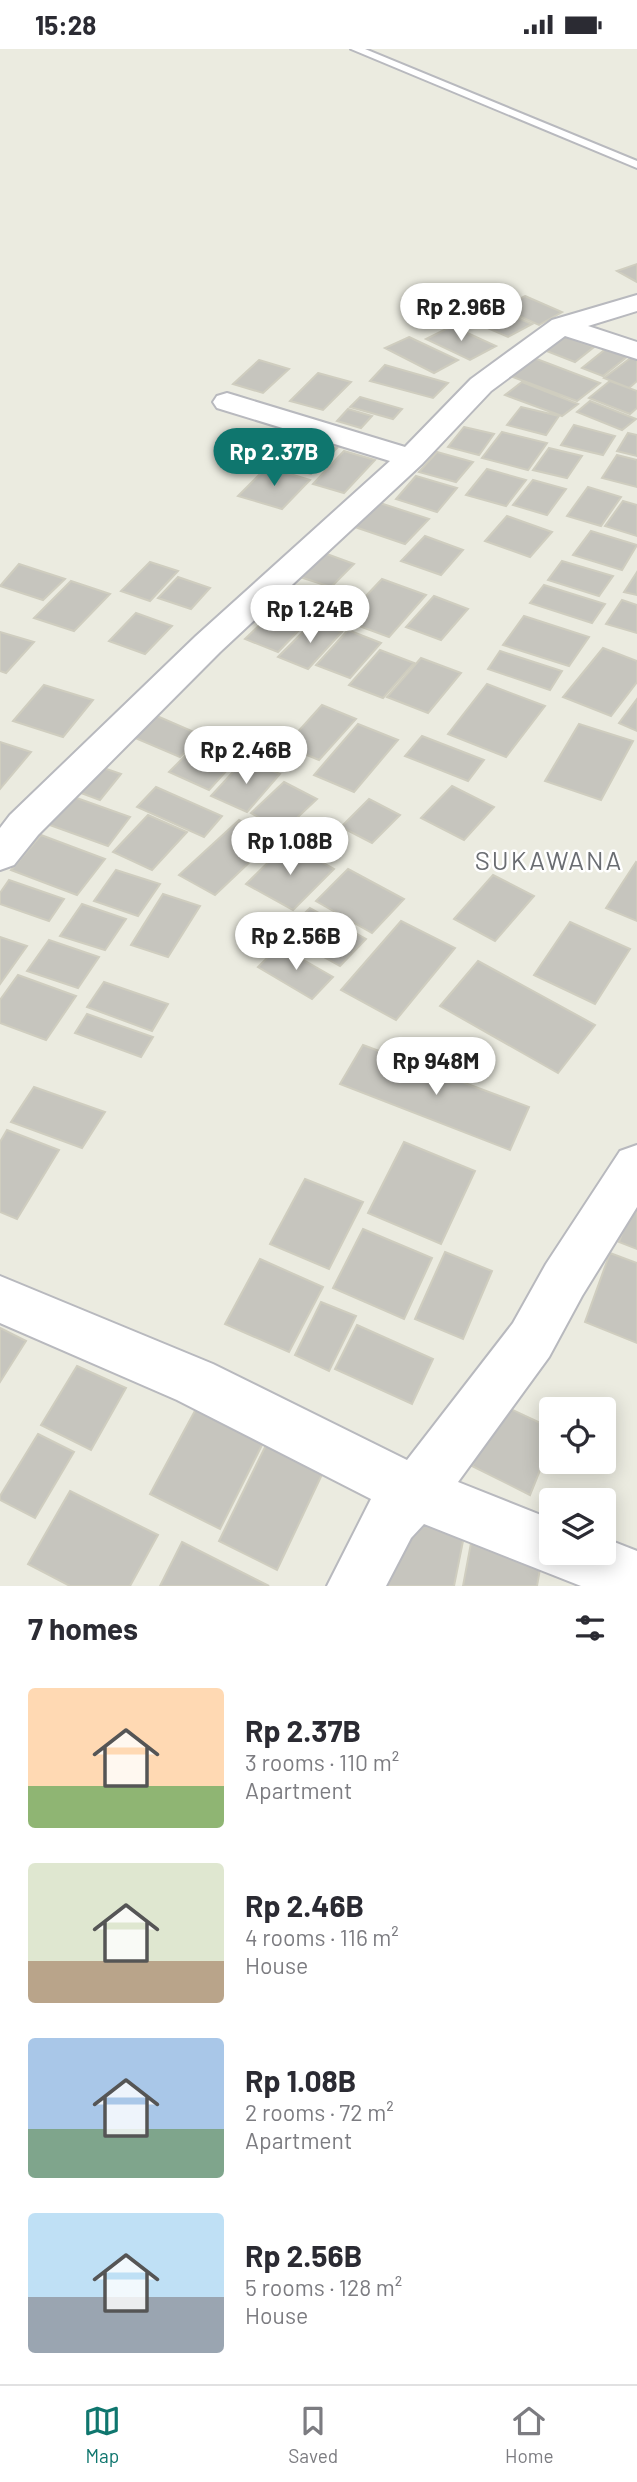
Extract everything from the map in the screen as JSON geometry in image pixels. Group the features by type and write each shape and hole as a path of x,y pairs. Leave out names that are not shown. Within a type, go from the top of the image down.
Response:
{"street":[{"path":"0,855 24,825 208,643 411,458 481,385 561,326 637,303"},
{"path":"561,326 637,351"},
{"path":"228,402 411,458"},
{"path":"355,1586 391,1518 416,1493 531,1340 564,1280 637,1166"},
{"path":"0,1299 195,1382 416,1493 539,1542"},
{"path":"600,1565 637,1579"}],"lane":[{"path":"356,49 637,165"}],"building":[{"path":"637,264 637,282 617,271"},
{"path":"525,296 562,312 539,325 501,308"},
{"path":"486,304 532,324 508,337 462,317"},
{"path":"452,326 496,346 470,360 426,339"},
{"path":"563,336 594,347 575,362 544,350"},
{"path":"409,337 458,360 434,373 385,348"},
{"path":"607,348 628,356 603,376 582,368"},
{"path":"633,356 637,357 637,381 629,388 604,378"},
{"path":"534,358 600,383 577,401 510,376"},
{"path":"259,360 289,369 263,393 233,384"},
{"path":"385,365 448,383 433,398 370,381"},
{"path":"318,373 351,382 323,410 290,401"},
{"path":"610,381 637,391 637,408 630,414 589,398"},
{"path":"522,382 578,404 562,416 505,395"},
{"path":"360,397 402,409 393,419 350,407"},
{"path":"590,401 636,419 622,430 577,412"},
{"path":"521,407 559,416 546,435 507,425"},
{"path":"348,409 372,416 361,428 337,421"},
{"path":"574,425 615,436 603,455 561,445"},
{"path":"464,427 494,434 479,455 448,447"},
{"path":"502,432 547,443 528,470 482,458"},
{"path":"628,433 637,435 637,456 617,451"},
{"path":"308,440 337,448 311,474 282,466"},
{"path":"549,448 582,456 567,478 533,470"},
{"path":"344,451 375,460 344,493 313,484"},
{"path":"437,452 473,462 456,482 419,472"},
{"path":"617,455 637,460 637,487 602,478"},
{"path":"267,467 310,480 282,509 238,496"},
{"path":"487,469 526,480 506,506 466,495"},
{"path":"416,476 457,488 437,512 396,499"},
{"path":"533,480 566,489 547,515 513,505"},
{"path":"588,487 621,497 601,526 567,516"},
{"path":"623,501 637,505 637,536 605,526"},
{"path":"380,503 429,519 405,544 355,527"},
{"path":"507,516 552,532 530,557 485,541"},
{"path":"591,531 637,545 622,570 573,555"},
{"path":"425,536 463,550 441,575 401,561"},
{"path":"324,553 354,564 331,587 300,577"},
{"path":"562,561 613,576 599,596 548,580"},
{"path":"150,562 178,571 150,601 121,591"},
{"path":"19,564 65,579 43,600 0,586"},
{"path":"637,572 637,595 624,592"},
{"path":"178,577 210,588 191,609 158,598"},
{"path":"382,579 426,595 389,637 343,620"},
{"path":"71,581 110,594 74,631 34,618"},
{"path":"544,585 605,604 592,623 530,603"},
{"path":"434,596 468,609 441,640 406,627"},
{"path":"622,600 637,605 637,633 606,624"},
{"path":"276,609 308,621 278,652 245,639"},
{"path":"136,613 172,626 145,654 109,641"},
{"path":"524,616 589,637 569,666 503,645"},
{"path":"314,621 342,632 308,669 278,657"},
{"path":"348,630 381,643 350,678 316,665"},
{"path":"0,632 34,642 6,673 0,671"},
{"path":"603,648 637,661 637,682 611,716 563,697"},
{"path":"380,650 414,663 383,698 349,685"},
{"path":"500,651 562,671 550,690 488,669"},
{"path":"421,658 461,673 428,713 387,697"},
{"path":"487,684 545,706 506,757 448,734"},
{"path":"44,685 93,700 63,737 13,721"},
{"path":"637,699 637,731 619,723"},
{"path":"322,705 356,719 319,760 285,746"},
{"path":"150,713 201,735 180,757 128,735"},
{"path":"358,724 398,740 354,792 314,775"},
{"path":"579,724 633,741 601,800 545,781"},
{"path":"422,736 484,760 468,781 405,756"},
{"path":"201,740 239,757 209,790 169,772"},
{"path":"0,742 31,752 0,789"},
{"path":"244,760 280,774 247,812 211,796"},
{"path":"95,765 121,774 100,800 73,790"},
{"path":"284,782 317,799 283,831 251,813"},
{"path":"452,786 494,807 464,840 421,818"},
{"path":"156,787 222,816 204,837 137,807"},
{"path":"71,796 130,817 108,846 47,824"},
{"path":"369,799 400,815 372,843 341,827"},
{"path":"148,815 187,832 152,870 113,852"},
{"path":"239,820 274,839 215,895 179,875"},
{"path":"41,835 105,859 77,895 11,870"},
{"path":"288,843 334,869 293,910 246,884"},
{"path":"637,863 637,921 606,908"},
{"path":"348,869 404,899 372,933 316,901"},
{"path":"116,870 160,884 138,916 94,901"},
{"path":"493,875 534,896 495,941 454,919"},
{"path":"9,880 64,899 49,921 0,904 0,893"},
{"path":"163,894 200,906 168,957 131,945"},
{"path":"82,904 126,919 105,950 60,936"},
{"path":"310,908 366,939 340,966 283,934"},
{"path":"401,921 455,948 396,1020 341,990"},
{"path":"570,922 630,949 595,1004 534,975"},
{"path":"0,937 27,946 0,984"},
{"path":"49,940 99,957 78,988 27,971"},
{"path":"279,946 333,977 312,999 258,967"},
{"path":"478,961 595,1025 558,1073 440,1006"},
{"path":"18,975 76,996 46,1040 0,1023 0,1000"},
{"path":"104,982 168,1004 152,1031 87,1007"},
{"path":"87,1014 153,1037 141,1057 75,1033"},
{"path":"363,1045 529,1107 510,1150 340,1084"},
{"path":"34,1087 105,1112 82,1148 11,1122"},
{"path":"7,1130 59,1150 17,1219 0,1212 0,1142"},
{"path":"404,1142 475,1171 441,1244 368,1213"},
{"path":"305,1179 363,1202 329,1269 270,1244"},
{"path":"637,1194 637,1249 619,1242"},
{"path":"363,1229 432,1258 404,1319 333,1288"},
{"path":"445,1252 492,1271 463,1339 415,1319"},
{"path":"610,1253 637,1263 637,1343 585,1322"},
{"path":"260,1259 323,1287 289,1352 225,1324"},
{"path":"321,1302 356,1316 329,1371 295,1355"},
{"path":"357,1325 433,1359 412,1404 335,1369"},
{"path":"0,1328 26,1341 0,1382"},
{"path":"77,1366 126,1388 91,1450 41,1425"},
{"path":"204,1394 272,1425 220,1529 150,1494"},
{"path":"500,1404 539,1422 539,1473 530,1495 472,1466"},
{"path":"38,1434 74,1452 35,1518 0,1500 0,1496"},
{"path":"269,1439 326,1466 277,1570 219,1541"},
{"path":"70,1491 158,1535 130,1586 70,1586 28,1564"},
{"path":"401,1518 464,1536 454,1586 384,1586"},
{"path":"182,1542 269,1586 160,1586"},
{"path":"471,1543 541,1565 537,1586 463,1586"}],"district":[{"name":"SUKAWANA","path":"549,861"}]}
